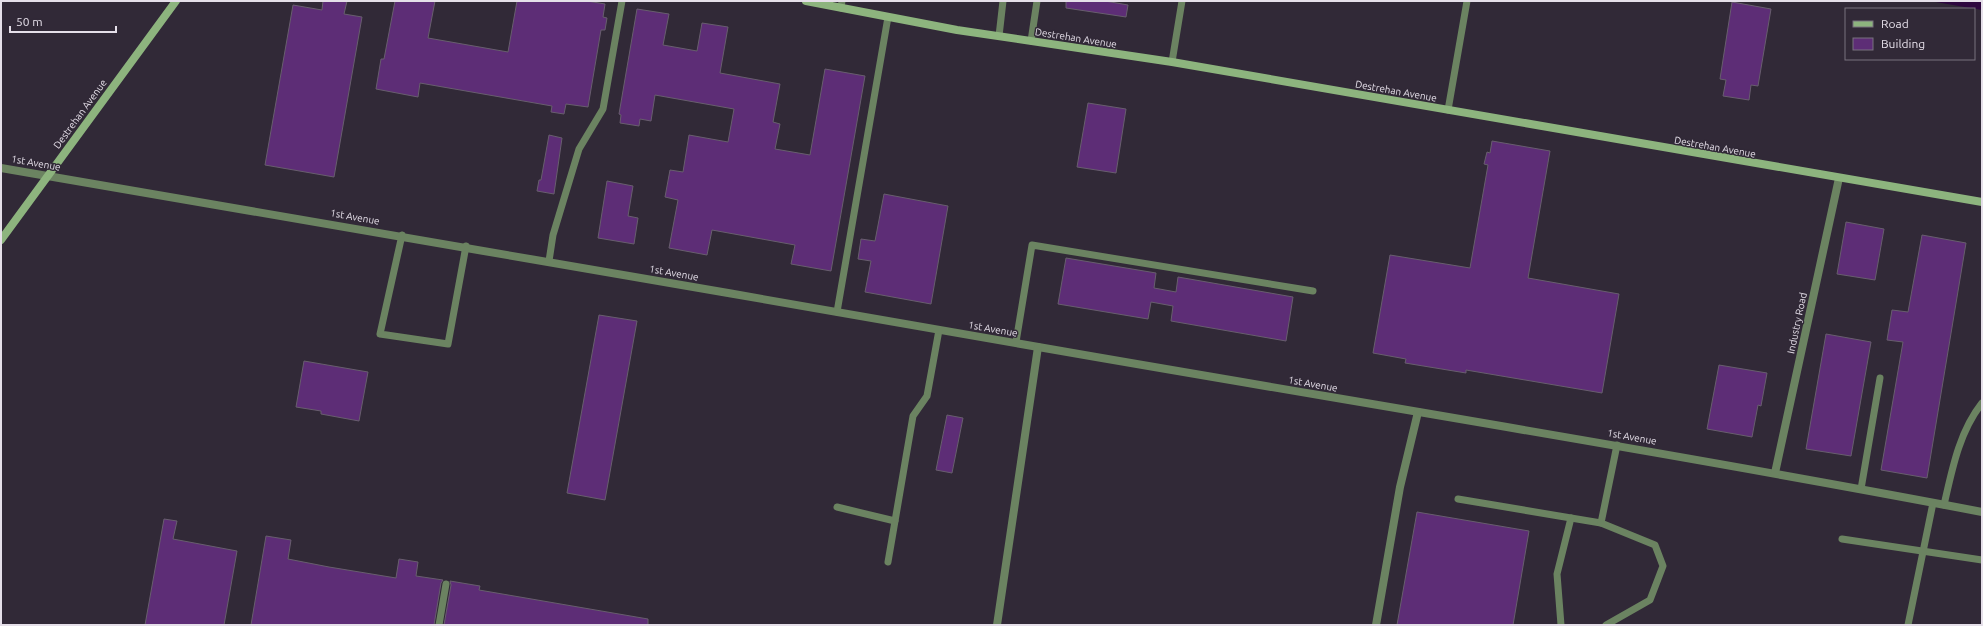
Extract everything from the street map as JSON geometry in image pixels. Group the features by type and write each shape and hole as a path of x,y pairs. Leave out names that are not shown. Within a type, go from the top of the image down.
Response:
{"main road":[{"name":"Destrehan Avenue","path":"1,240 176,1"},
{"name":"Destrehan Avenue","path":"806,1 842,4 888,17 999,36 1172,62 1982,202"}],"street":[{"name":"1st Avenue","path":"1,168 402,235 939,330 1617,445 1982,512"},
{"name":"Industry Road","path":"1775,473 1839,178"},
{"path":"997,625 1038,347"},
{"path":"1376,625 1400,487 1418,412"}],"lane":[{"path":"549,261 553,235 579,148 603,109 622,1"},
{"path":"999,36 1003,1"},
{"path":"1031,41 1037,1"},
{"path":"1172,62 1182,1"},
{"path":"1448,110 1466,1"},
{"path":"837,312 888,17"},
{"path":"402,235 380,334 448,344 466,246"},
{"path":"1016,342 1032,245 1313,292"},
{"path":"888,562 913,416 927,396 939,330"},
{"path":"1861,489 1880,378"},
{"path":"1944,505 1958,446 1975,412 1982,403"},
{"path":"1601,523 1617,445"},
{"path":"1458,498 1601,523 1655,545 1663,566 1650,600 1606,625"},
{"path":"1908,625 1933,503"},
{"path":"837,507 895,522"},
{"path":"1562,625 1556,574 1571,518"},
{"path":"1842,539 1924,550 1982,560"},
{"path":"439,625 446,584"}],"shaded area":[{"path":"1930,1 1982,1 1982,10"}],"building":[{"path":"323,1 347,1 344,14 362,17 334,177 265,165 293,5 322,10"},
{"path":"395,1 435,1 428,38 508,52 517,1 587,1 605,4 603,17 607,18 605,30 601,30 588,107 566,104 564,114 551,112 552,106 420,83 418,97 376,89 381,59 384,59"},
{"path":"1066,1 1105,1 1128,5 1126,17 1066,8"},
{"path":"1732,2 1771,9 1758,86 1751,85 1749,100 1723,96 1726,80 1720,79"},
{"path":"637,9 669,14 663,45 697,51 702,23 728,27 720,73 780,84 773,122 780,124 775,149 810,155 825,69 865,76 831,271 791,264 795,245 712,230 707,255 669,248 678,200 665,197 670,170 683,172 689,135 728,142 734,109 655,95 651,121 640,119 639,126 620,123 621,115 619,114"},
{"path":"1088,103 1126,109 1116,173 1077,167"},
{"path":"549,135 562,138 554,194 537,191 539,180 541,180"},
{"path":"1492,141 1550,151 1528,278 1619,294 1602,393 1466,370 1466,373 1405,363 1406,359 1373,353 1390,255 1470,268 1488,165 1484,164 1487,152 1490,153"},
{"path":"607,181 633,186 628,216 638,218 634,244 598,238"},
{"path":"884,194 948,206 931,304 865,292 871,261 858,259 861,239 875,241"},
{"path":"1846,222 1884,229 1875,280 1837,274"},
{"path":"1922,235 1966,243 1927,478 1881,470 1903,342 1887,340 1892,310 1908,312"},
{"path":"1066,258 1156,273 1154,288 1176,292 1178,277 1293,297 1286,341 1171,321 1173,306 1151,302 1148,319 1058,304"},
{"path":"599,315 637,321 605,500 567,493"},
{"path":"1826,334 1871,342 1851,456 1806,449"},
{"path":"304,361 368,372 359,421 321,414 321,411 296,407"},
{"path":"1719,365 1767,373 1761,406 1758,405 1752,437 1707,429"},
{"path":"947,415 963,418 952,473 936,470"},
{"path":"1417,512 1529,531 1513,625 1397,625"},
{"path":"164,519 177,521 173,539 237,551 224,625 145,625"},
{"path":"266,536 291,540 288,559 329,567 396,578 399,559 418,562 416,576 443,580 441,583 434,625 251,625"},
{"path":"450,581 480,586 479,590 648,619 648,625 444,625 451,585"}]}
